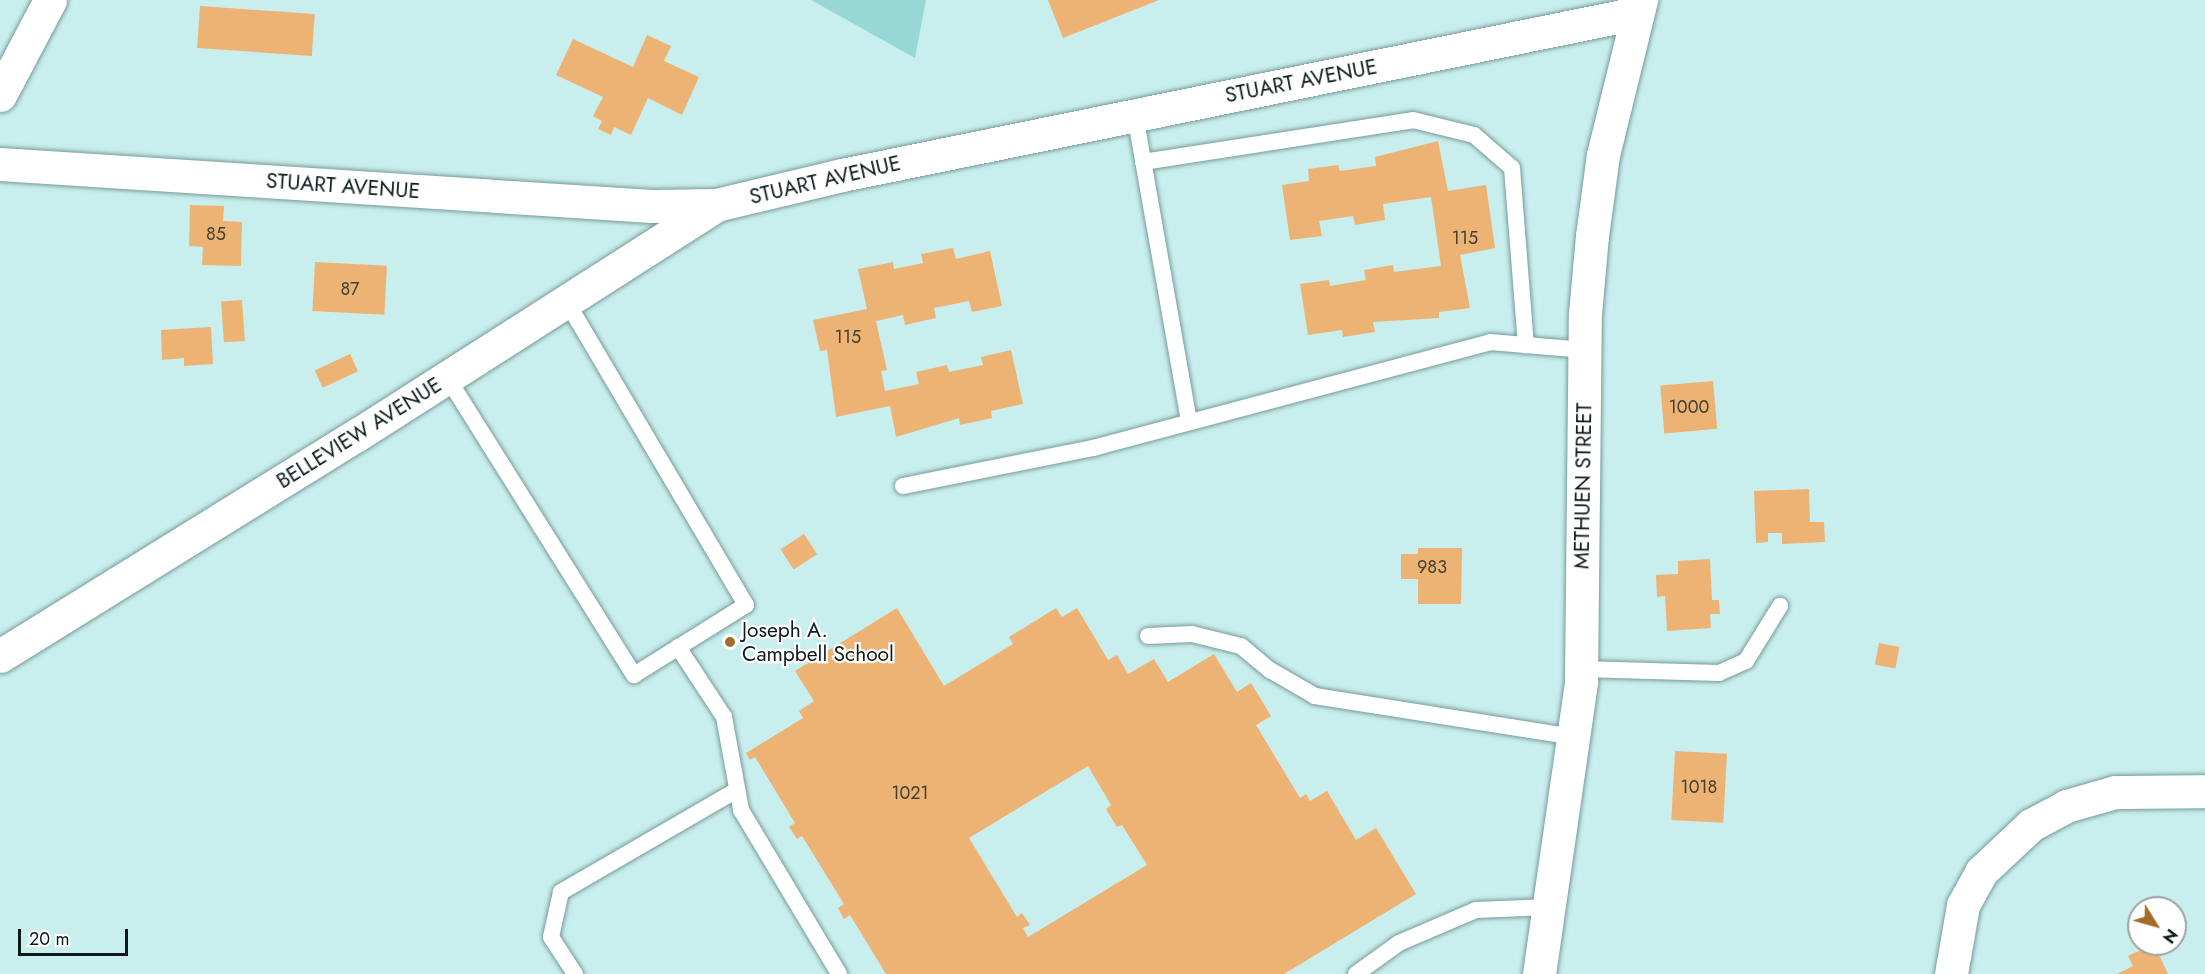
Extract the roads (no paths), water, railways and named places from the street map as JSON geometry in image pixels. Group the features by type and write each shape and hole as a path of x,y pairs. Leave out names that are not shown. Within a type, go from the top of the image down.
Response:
{"street":[{"path":"0,95 50,0"},
{"name":"STUART AVENUE","path":"0,165 652,206 716,205 1639,6"},
{"name":"METHUEN STREET","path":"1539,974 1575,737 1581,669 1584,350 1603,155 1639,6"},
{"name":"BELLEVIEW AVENUE","path":"0,656 447,377 716,205"},
{"path":"1951,974 1963,905 1981,872 2031,825 2066,806 2115,792 2205,791"}],"lane":[{"path":"1135,115 1189,422"},
{"path":"1143,162 1413,120 1474,135 1512,168 1526,345"},
{"path":"447,377 634,675 746,605 566,301"},
{"path":"903,486 1093,448 1490,342 1584,350"},
{"path":"1581,669 1719,673 1746,661 1780,606"},
{"path":"1148,636 1192,634 1241,646 1270,670 1315,696 1575,737"},
{"path":"678,647 724,717 741,810 839,974"},
{"path":"575,974 551,937 561,892 737,789"},
{"path":"1356,974 1399,943 1476,910 1550,907"}],"place":[{"name":"Joseph A. Campbell School","path":"730,642"}]}
